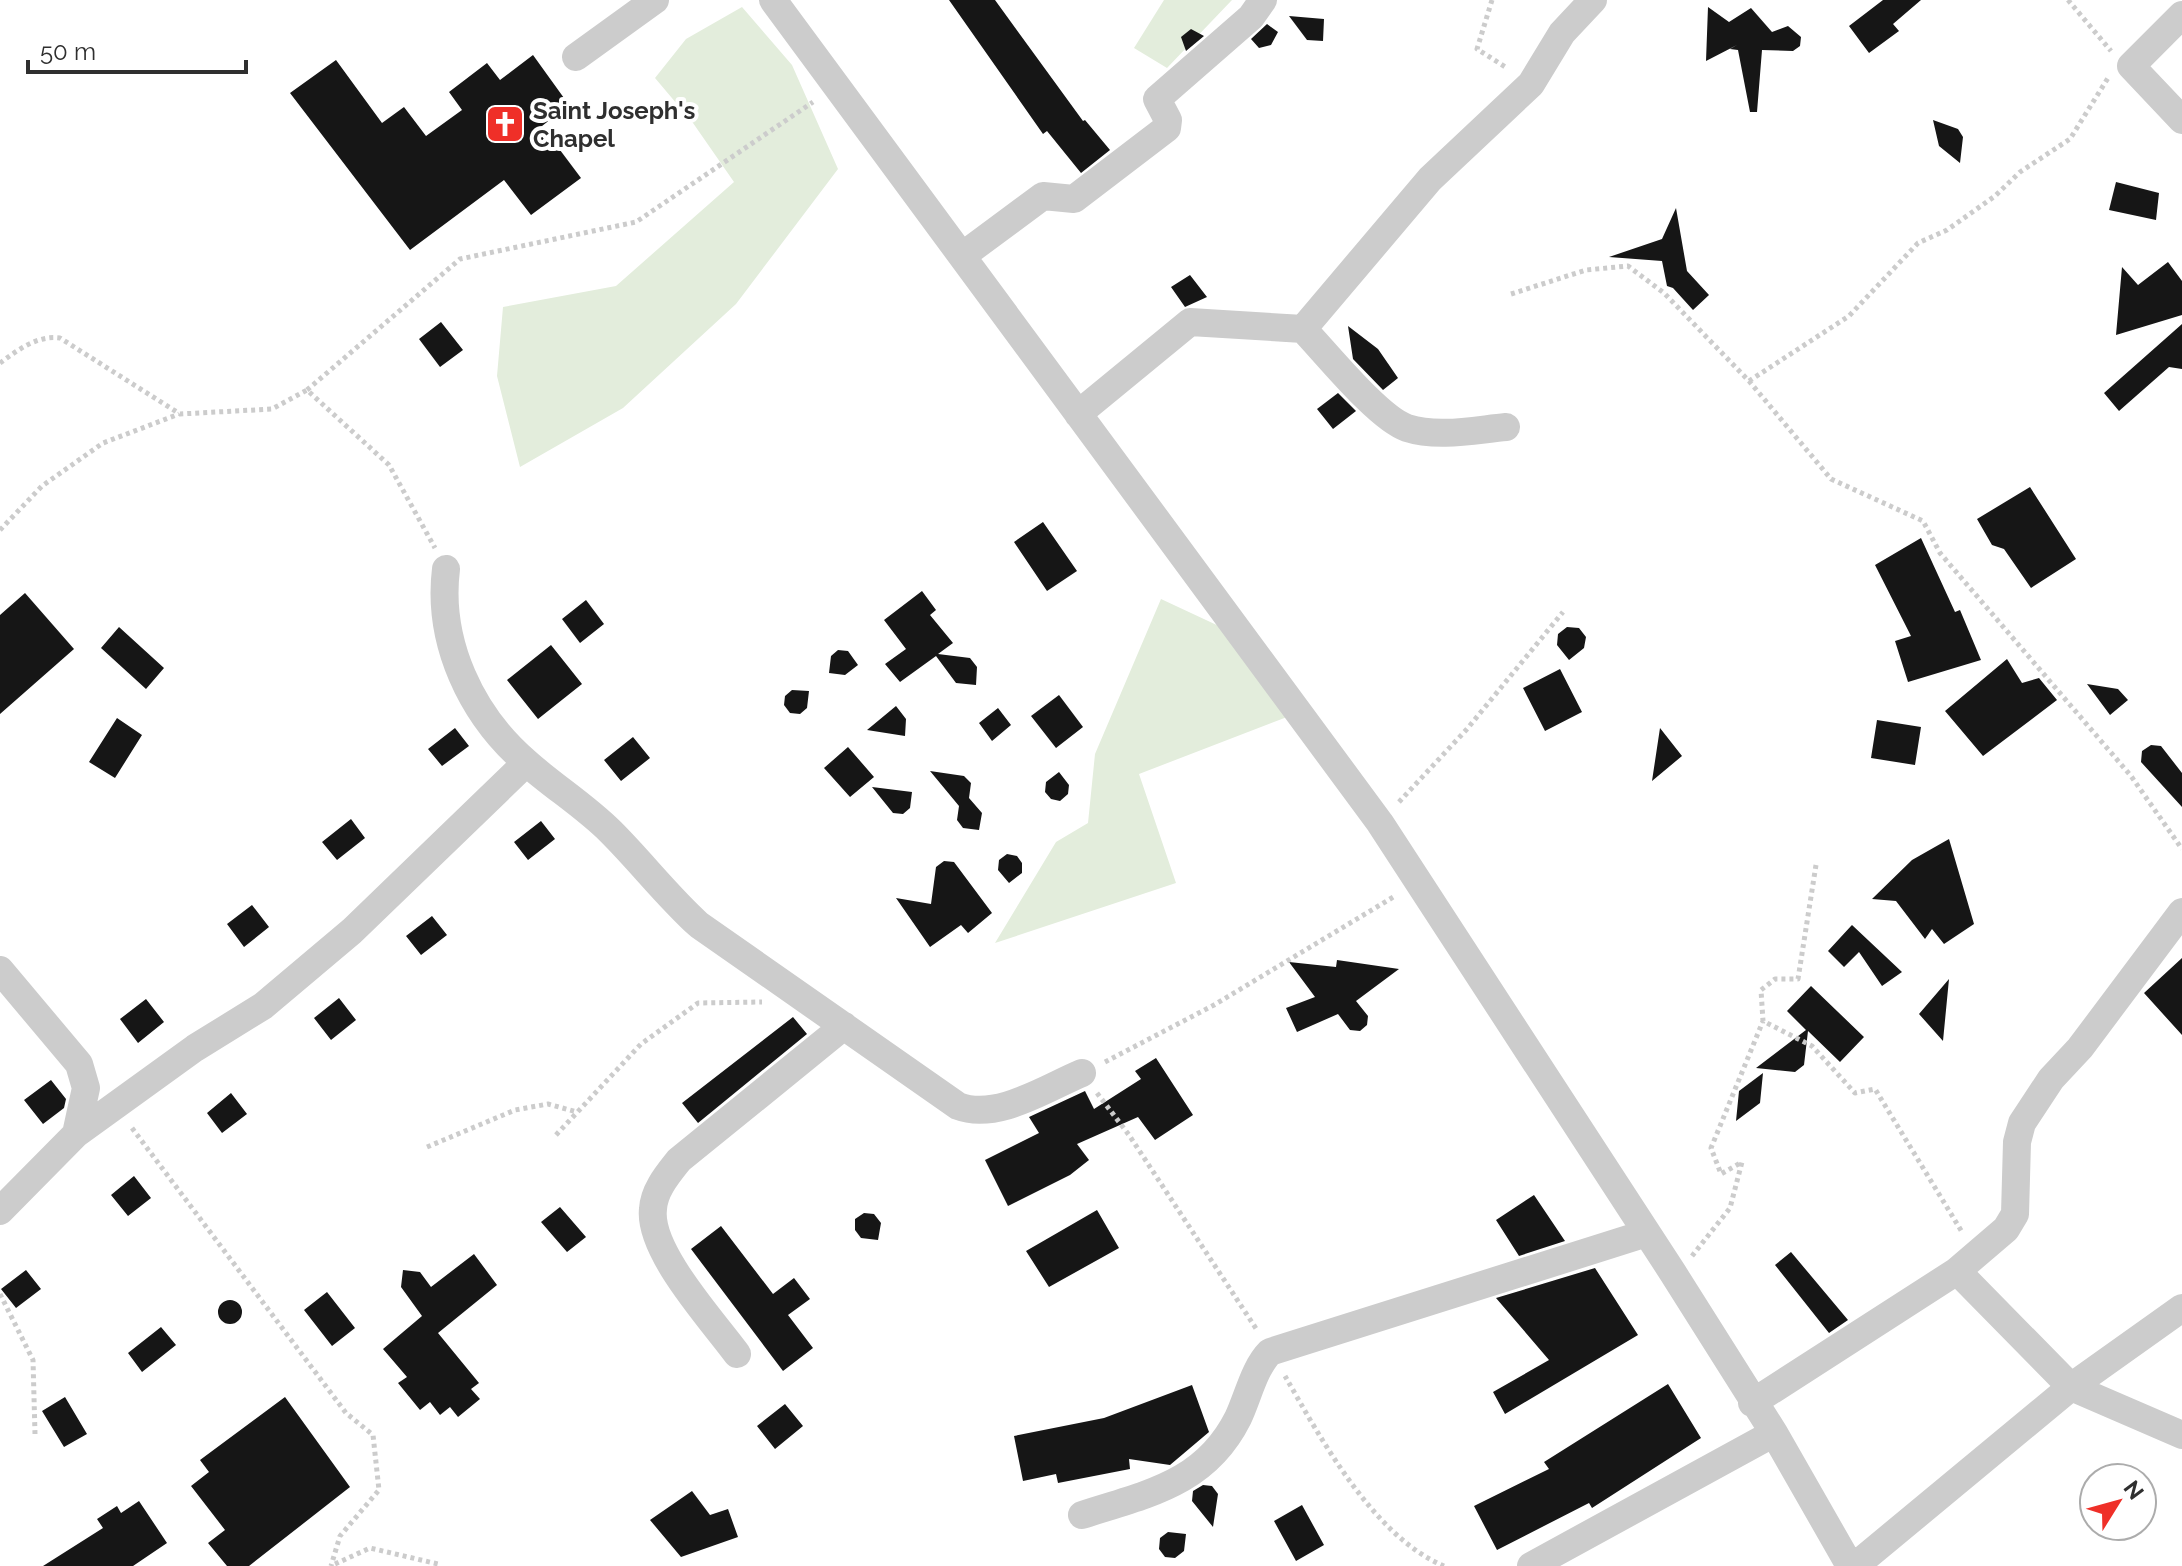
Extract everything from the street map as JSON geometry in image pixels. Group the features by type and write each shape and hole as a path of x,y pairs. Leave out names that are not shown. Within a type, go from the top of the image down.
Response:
{"street":[{"path":"576,57 655,0"},
{"path":"773,0 1380,823 1673,1273 1752,1403 1774,1433 1852,1566 2071,1387 2182,1308"},
{"path":"962,256 1043,196 1074,199 1167,128 1168,120 1157,104 1158,98 1251,17 1263,0"},
{"path":"1303,329 1430,179 1531,84 1562,33 1593,0"},
{"path":"2182,15 2125,63 2182,120"},
{"path":"1078,414 1190,322 1203,320 1303,329 1368,397 1406,428 1445,433 1506,427"},
{"path":"446,569 444,603 452,652 473,700 526,763 566,791 612,833 666,895 699,925 938,1093 972,1111 997,1108 1082,1073"},
{"path":"0,1211 76,1134 195,1048 263,1006 352,931 526,763"},
{"path":"1752,1403 1992,1243 2015,1214 2017,1142 2022,1123 2051,1079 2080,1048 2182,912"},
{"path":"0,970 79,1064 85,1077 76,1134"},
{"path":"737,1354 669,1261 657,1234 652,1210 661,1183 679,1160 844,1026"},
{"path":"1082,1515 1169,1487 1217,1454 1252,1391 1260,1366 1270,1352 1647,1233"},
{"path":"1966,1263 2071,1387 2182,1435"},
{"path":"1531,1566 1774,1433"}],"path":[{"path":"1492,0 1477,49 1531,84"},
{"path":"1749,381 1849,316 1918,243 1947,230 1995,196 2020,172 2070,139 2125,63 2068,0"},
{"path":"0,530 42,486 103,443 180,414 272,409 307,390 460,259 636,222 838,86"},
{"path":"1511,294 1586,270 1628,266 1664,293 1749,381 1831,479 1923,521 1940,553 2122,764 2182,849"},
{"path":"0,363 24,346 48,336 60,338 180,414"},
{"path":"307,390 389,465 446,569"},
{"path":"1380,823 1467,729 1563,612"},
{"path":"1673,1273 1704,1245 1730,1208 1742,1162 1721,1174 1711,1148 1763,1021 1761,990 1775,979 1798,979 1816,865"},
{"path":"1420,882 1214,1005 1082,1073 1129,1135 1241,1300 1320,1437 1389,1528 1444,1566"},
{"path":"556,1135 641,1044 698,1003 755,1003 805,998"},
{"path":"1763,1021 1812,1046 1855,1093 1875,1089 1966,1263"},
{"path":"427,1147 515,1110 548,1104 578,1112"},
{"path":"115,1105 216,1245 346,1413 373,1435 379,1490 340,1536 332,1565"},
{"path":"0,1294 33,1360 35,1434"},
{"path":"332,1565 370,1548 438,1564"}],"green space":[{"path":"1164,0 1232,0 1167,68 1134,48"},
{"path":"742,7 792,65 838,169 736,304 623,408 520,467 497,376 503,307 616,286 734,182 693,123 655,78 686,39"},
{"path":"1161,599 1221,627 1287,717 1139,774 1176,883 995,943 1056,842 1088,823 1095,754"}],"building":[{"path":"949,0 995,0 1083,121 1110,150 1081,173 1047,131 1043,134"},
{"path":"1883,0 1921,0 1893,24 1899,31 1869,53 1849,26"},
{"path":"1708,7 1729,22 1751,8 1772,32 1788,26 1801,37 1800,46 1793,51 1762,50 1757,112 1750,112 1738,50 1730,49 1737,45 1706,61"},
{"path":"1289,16 1324,19 1323,41 1307,40"},
{"path":"1267,24 1278,32 1271,45 1259,48 1251,39"},
{"path":"1191,29 1204,36 1186,51 1181,37"},
{"path":"533,55 569,105 542,126 581,178 531,215 504,180 410,250 290,93 336,60 382,123 404,107 426,136 462,110 449,92 487,63 500,80"},
{"path":"1933,120 1958,129 1963,137 1960,163 1939,146"},
{"path":"2116,182 2159,193 2156,220 2109,210"},
{"path":"1676,208 1687,271 1709,295 1693,310 1673,288 1667,286 1662,261 1609,257 1662,239"},
{"path":"2168,262 2182,281 2182,315 2116,335 2122,267 2138,285"},
{"path":"1190,275 1207,297 1185,307 1171,287"},
{"path":"441,322 463,350 440,367 419,339"},
{"path":"2182,324 2182,369 2169,367 2119,411 2104,393"},
{"path":"1348,326 1378,349 1398,378 1383,390 1353,359"},
{"path":"1338,393 1356,411 1333,429 1317,409"},
{"path":"2030,487 2076,559 2031,588 2004,549 1992,545 1977,519"},
{"path":"1043,522 1077,571 1047,591 1014,542"},
{"path":"1921,538 1955,612 1960,610 1981,660 1908,682 1895,641 1911,636 1875,565"},
{"path":"922,591 936,610 930,615 953,643 938,654 970,658 977,667 976,685 956,683 936,656 900,682 885,664 906,649 884,620"},
{"path":"25,593 74,649 0,714 0,615"},
{"path":"586,600 604,624 580,643 562,619"},
{"path":"119,627 164,668 146,689 101,648"},
{"path":"1567,627 1579,628 1586,637 1584,648 1569,660 1557,645 1558,634"},
{"path":"551,645 582,684 538,719 507,680"},
{"path":"838,650 848,651 858,665 845,675 829,673 831,656"},
{"path":"2007,659 2022,683 2039,678 2057,700 1983,756 1945,711"},
{"path":"1560,669 1582,712 1545,731 1523,688"},
{"path":"2087,684 2118,689 2128,700 2110,715"},
{"path":"792,690 809,691 807,708 800,714 790,713 784,705 785,696"},
{"path":"1059,695 1083,727 1056,748 1031,716"},
{"path":"896,706 906,719 905,736 867,730"},
{"path":"998,708 1011,725 992,741 979,723"},
{"path":"117,718 142,735 115,778 89,762"},
{"path":"1877,720 1921,727 1915,765 1871,758"},
{"path":"455,728 469,746 442,766 428,749"},
{"path":"1660,728 1682,756 1652,781"},
{"path":"633,737 650,758 621,781 604,760"},
{"path":"2151,745 2161,746 2182,773 2182,807 2141,762 2142,751"},
{"path":"848,747 874,777 850,797 824,768"},
{"path":"930,771 964,776 971,783 969,798 982,813 979,830 963,828 957,820 959,806"},
{"path":"1059,772 1069,785 1068,794 1060,801 1051,799 1045,792 1046,782"},
{"path":"872,787 912,792 910,808 903,814 893,813"},
{"path":"351,819 365,838 337,860 322,842"},
{"path":"541,821 555,839 528,860 514,842"},
{"path":"1949,839 1974,924 1944,944 1932,929 1925,939 1896,901 1872,899 1912,860"},
{"path":"1007,854 1017,856 1022,863 1022,873 1009,883 998,870 999,860"},
{"path":"944,861 954,862 992,913 968,933 961,925 930,947 896,898 931,904 936,867"},
{"path":"252,905 269,927 244,947 227,924"},
{"path":"432,916 447,935 421,955 406,936"},
{"path":"1852,925 1902,972 1882,986 1859,952 1844,967 1828,951"},
{"path":"2182,958 2182,1035 2144,993"},
{"path":"1337,960 1399,969 1356,1001 1368,1016 1367,1025 1360,1031 1350,1030 1338,1014 1297,1032 1286,1008 1315,997 1289,962 1336,967"},
{"path":"1949,979 1943,1041 1919,1014"},
{"path":"1811,986 1864,1037 1840,1062 1808,1031 1804,1065 1795,1072 1756,1068 1806,1030 1787,1011"},
{"path":"339,998 356,1020 331,1040 314,1018"},
{"path":"146,999 164,1022 138,1043 120,1019"},
{"path":"793,1017 807,1034 698,1123 682,1103"},
{"path":"1156,1058 1193,1115 1155,1140 1138,1117 1077,1144 1089,1160 1070,1175 1008,1206 985,1160 1039,1133 1029,1117 1085,1091 1094,1109 1141,1079 1135,1071"},
{"path":"1763,1073 1760,1103 1736,1121 1739,1091"},
{"path":"51,1080 66,1099 64,1108 43,1124 24,1100"},
{"path":"231,1093 247,1114 222,1133 207,1113"},
{"path":"134,1176 151,1198 128,1216 111,1195"},
{"path":"1534,1195 1565,1241 1519,1256 1496,1220"},
{"path":"560,1207 586,1237 567,1252 541,1222"},
{"path":"1097,1210 1119,1248 1049,1287 1026,1251"},
{"path":"864,1213 874,1214 881,1223 878,1240 861,1238 855,1230 855,1219"},
{"path":"721,1226 773,1294 794,1278 810,1299 788,1315 813,1348 783,1371 691,1249"},
{"path":"1791,1252 1848,1320 1829,1333 1775,1265"},
{"path":"474,1254 497,1285 438,1333 479,1383 471,1389 480,1399 458,1417 450,1407 440,1415 430,1402 420,1410 398,1383 407,1377 383,1349 422,1316 401,1287 403,1270 420,1272 431,1287"},
{"path":"1595,1268 1638,1335 1505,1414 1493,1392 1549,1360 1496,1298"},
{"path":"26,1270 41,1289 16,1308 1,1289"},
{"path":"327,1292 355,1328 332,1346 304,1310"},
{"path":"230,1300 239,1303 242,1312 239,1321 230,1324 221,1321 218,1312 221,1303"},
{"path":"161,1327 176,1345 142,1372 128,1353"},
{"path":"1668,1384 1701,1438 1592,1508 1589,1503 1497,1550 1474,1506 1549,1469 1544,1462"},
{"path":"1192,1385 1209,1432 1170,1465 1129,1459 1130,1469 1058,1483 1056,1474 1023,1481 1014,1436 1104,1418"},
{"path":"65,1397 87,1434 64,1447 42,1411"},
{"path":"285,1397 350,1487 249,1566 227,1566 208,1543 225,1530 191,1486 209,1472 200,1460"},
{"path":"785,1404 803,1426 775,1449 757,1426"},
{"path":"1203,1485 1212,1486 1218,1494 1213,1527 1192,1501 1193,1491"},
{"path":"692,1491 710,1515 728,1509 738,1537 681,1557 650,1520"},
{"path":"139,1501 167,1543 133,1566 43,1566 103,1528 97,1519 117,1506 121,1513"},
{"path":"1302,1505 1324,1545 1296,1561 1274,1521"},
{"path":"1168,1532 1186,1534 1184,1551 1175,1558 1165,1557 1159,1549 1160,1538"}],"place":[{"name":"Saint Joseph's Chapel","path":"505,124"}]}
